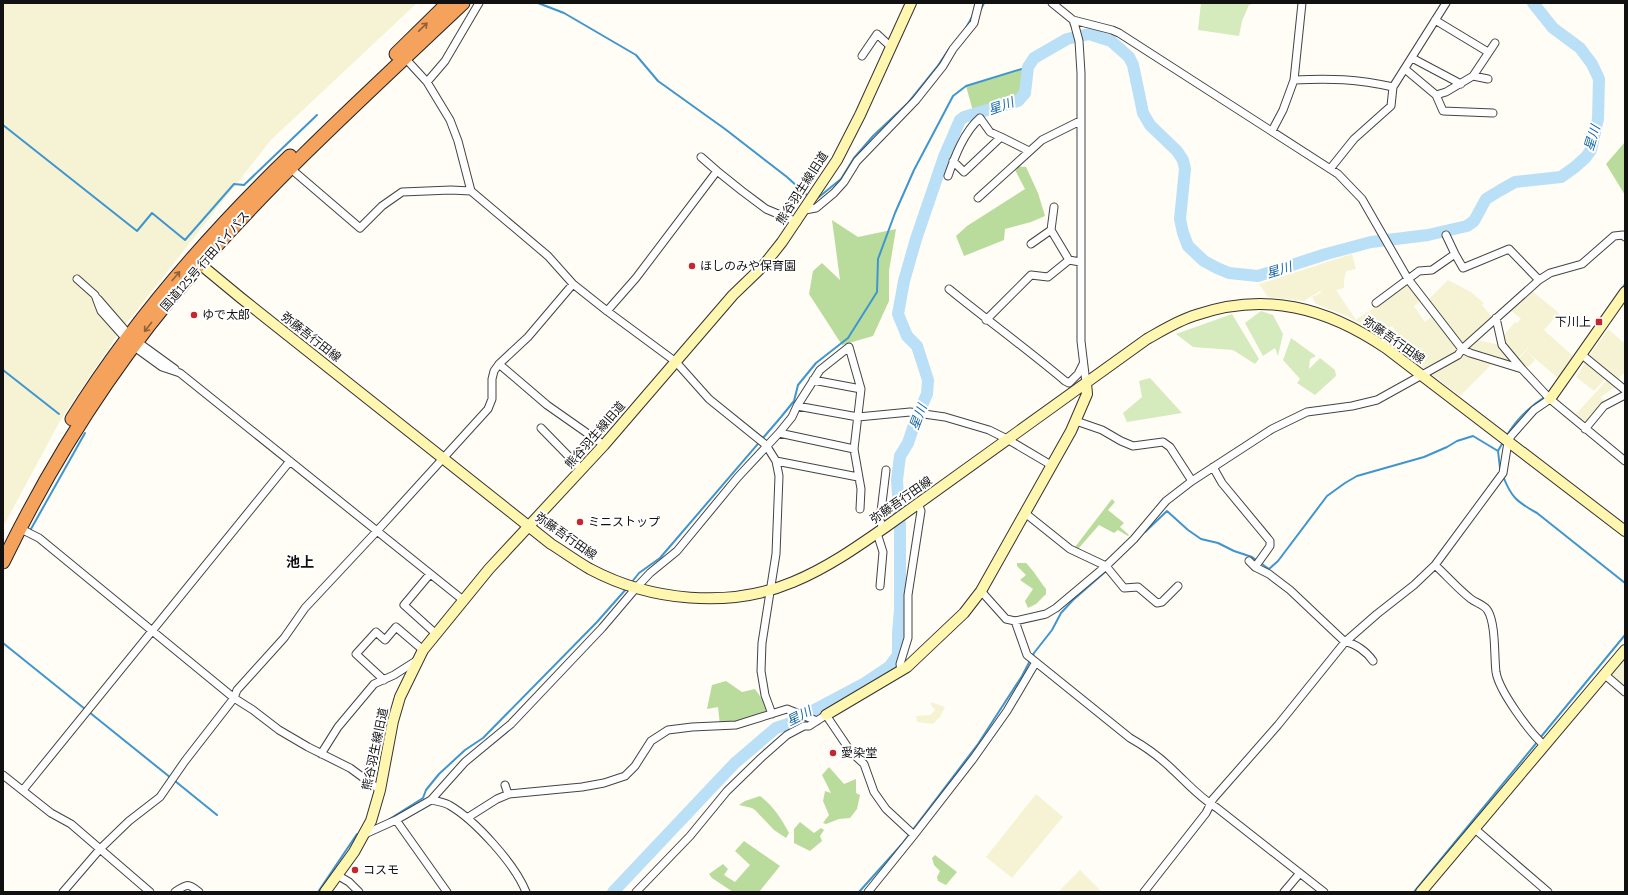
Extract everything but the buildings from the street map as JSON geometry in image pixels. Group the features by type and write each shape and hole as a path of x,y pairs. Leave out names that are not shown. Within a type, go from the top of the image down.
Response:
{"highway":[{"name":"国道125号 行田バイパス","path":"3,543 52,450 84,400 244,200 448,3"},
{"name":"国道125号 行田バイパス","path":"196,261 290,168 463,3"},
{"name":"国道125号 行田バイパス","path":"3,562 19,528 60,454 114,371 131,340"}],"street":[{"path":"427,82 445,61 479,3"},
{"name":"熊谷羽生線旧道","path":"325,892 365,834 371,821 380,790 393,721 400,697 416,661 423,650 462,600 528,526 604,446 733,295 763,266 797,222 837,160 860,115 911,3"},
{"path":"809,203 816,208 834,193 844,182 857,161 916,100 974,23 979,3"},
{"path":"1052,3 1074,23 1112,30 1119,33 1338,174 1362,199 1408,279 1462,349 1470,353 1522,369"},
{"path":"1272,131 1283,110 1294,80 1302,3"},
{"path":"1330,169 1354,139 1391,106 1393,87 1446,3"},
{"path":"1435,20 1488,52"},
{"path":"636,892 690,836 718,802 752,767 787,735 804,726 809,726 901,671 942,635 964,613 980,591 1076,421 1088,394 1081,341 1081,73 1079,41 1074,23"},
{"path":"862,56 877,34 891,47"},
{"path":"1436,94 1446,92 1473,76 1495,43"},
{"path":"405,58 427,82 450,120 458,141 471,191 548,256 573,284 676,362 709,399 766,445 776,461 779,476 776,554 762,643 761,671 765,695 772,714"},
{"path":"1412,58 1460,84"},
{"path":"1404,69 1436,94 1443,111 1493,113"},
{"path":"1473,76 1488,79"},
{"path":"1294,80 1332,78 1369,82 1393,87"},
{"path":"948,176 953,161 974,124 980,118 990,132 1029,151"},
{"path":"978,198 1042,140 1080,121"},
{"path":"953,161 964,172 1001,137"},
{"path":"701,157 742,192 766,209 797,222"},
{"path":"290,168 360,228 382,206 402,192 451,190 471,191"},
{"path":"607,311 636,278 717,171"},
{"path":"1054,207 1051,230 1070,260 1080,262"},
{"path":"1030,244 1051,230"},
{"path":"1446,235 1463,268 1498,253 1509,250 1539,280"},
{"path":"980,591 1006,619 1015,621 1046,614 1056,608 1106,566 1134,539 1166,501 1213,467 1272,429 1307,412 1352,406 1377,400 1458,355 1462,349 1539,280 1550,273 1582,264 1614,236 1625,236"},
{"path":"1376,303 1419,271 1432,270 1455,254"},
{"path":"986,320 1031,275 1048,277 1070,260"},
{"name":"弥藤吾行田線","path":"196,261 551,544 590,569 636,588 682,597 729,597 771,590 812,573 839,558 883,529 1147,339 1176,323 1196,315 1222,307 1246,304 1291,306 1313,311 1333,318 1364,334 1624,527"},
{"path":"77,279 95,295 101,311 162,367 180,373 462,600"},
{"path":"62,892 100,849 129,821 160,797 185,761 234,698 237,690 284,638 305,608 488,409 492,400 492,379 494,371 499,364 528,337 573,284"},
{"path":"949,289 986,320 1024,347 1069,383 1078,374 1083,364"},
{"path":"1144,892 1206,813 1213,799 1278,725 1345,642 1377,614 1414,585 1435,565 1503,473 1508,442 1534,410 1550,399 1625,292"},
{"path":"1496,318 1502,345 1522,369 1550,399 1625,461"},
{"path":"365,834 396,820 431,800 465,762 511,724 602,628 650,573 677,551 766,445 779,433 792,417 797,406 820,370 849,347 861,389 854,449 861,489 860,509"},
{"path":"1582,354 1625,390"},
{"path":"499,364 547,405 604,446"},
{"path":"813,380 861,389"},
{"path":"1585,429 1604,406 1625,395"},
{"path":"797,406 858,417 910,412 945,417 989,430 1051,465"},
{"path":"1076,421 1102,430 1133,446 1163,442 1170,447 1192,481"},
{"path":"541,428 582,470"},
{"path":"779,433 854,449"},
{"path":"23,790 290,461"},
{"path":"776,461 858,477"},
{"path":"1213,467 1222,483 1270,541 1270,546 1255,567"},
{"path":"880,586 883,529 880,520 886,470"},
{"path":"901,671 900,664 908,638 908,595 921,511 916,505"},
{"path":"1025,513 1070,549 1106,566 1124,588 1138,588 1157,603 1162,602 1178,586"},
{"path":"19,528 39,538 234,698 253,710 279,730 321,754 350,768 380,790"},
{"path":"1249,561 1255,567 1269,574 1290,590 1345,642 1352,643 1370,657 1372,661"},
{"path":"1435,565 1472,599 1488,611 1495,645 1496,672 1499,683 1536,738 1545,746"},
{"path":"430,574 404,605 436,633"},
{"path":"1015,621 1027,655 1130,738 1145,746 1173,770 1204,800 1324,892"},
{"path":"384,680 356,654 376,632 385,640 396,627 423,650"},
{"path":"1421,892 1625,650"},
{"path":"321,754 338,727 374,684 384,680 416,661"},
{"path":"868,892 914,835 1007,711 1036,662"},
{"path":"1604,674 1625,692"},
{"path":"466,818 508,794 582,787 604,783 625,776 635,766 651,741 668,730 692,727 736,726 787,709 816,721"},
{"path":"826,715 851,752 864,764 874,792 886,809 914,835"},
{"path":"3,775 51,812 70,824 150,892"},
{"path":"505,786 508,794"},
{"path":"431,800 448,804 466,818 488,839 505,858 523,884 526,892"},
{"path":"396,820 447,892"},
{"path":"1475,829 1548,892"},
{"path":"1284,892 1300,873"},
{"path":"337,875 349,882 359,892"},
{"path":"175,892 185,885 192,885 199,892"}],"shaded area":[{"path":"3,3 417,3 271,140 118,334 60,421 3,527"},
{"path":"1352,254 1356,269 1346,271 1344,288 1336,290 1356,320 1368,311 1380,328 1382,327 1369,311 1405,284 1408,285 1421,301 1414,306 1425,322 1432,316 1457,349 1457,352 1427,371 1412,359 1412,356 1392,326 1383,332 1381,336 1349,317 1316,304 1312,297 1321,293 1320,291 1304,301 1268,297 1259,284"},
{"path":"1448,280 1471,292 1484,303 1482,305 1493,318 1464,343 1460,343 1428,300"},
{"path":"1531,290 1559,313 1544,330 1573,356 1558,378 1526,351 1530,346 1517,359 1506,346 1503,336 1515,322 1517,323 1521,319 1509,309"},
{"path":"1608,329 1623,342 1625,340 1625,372 1616,381 1588,358"},
{"path":"1478,340 1499,345 1515,364 1472,351 1468,346"},
{"path":"1526,351 1535,360 1526,369 1518,359"},
{"path":"1467,355 1494,362 1460,396 1430,373 1460,356"},
{"path":"1586,361 1606,378 1594,391 1576,377"},
{"path":"1607,380 1615,387 1601,397 1605,402 1588,422 1584,423 1575,415"},
{"path":"1625,655 1625,689 1609,675"},
{"path":"931,702 945,707 940,717 933,724 917,722 916,716 930,715 935,710 931,705"},
{"path":"1036,794 1063,817 1012,878 986,857"},
{"path":"1080,870 1102,892 1058,892"}],"green space":[{"path":"1201,3 1255,3 1249,5 1242,21 1239,36 1198,30"},
{"path":"1028,67 1025,93 1018,101 974,115 966,86"},
{"path":"1625,142 1625,195 1606,164"},
{"path":"1013,166 1026,167 1038,193 1045,216 1031,222 1005,229 1004,240 964,256 956,236 967,226 1025,189"},
{"path":"832,220 858,237 896,229 889,271 889,301 873,336 842,345 809,294 813,271 822,263 840,280"},
{"path":"1261,311 1273,315 1283,334 1278,356 1275,348 1263,356 1245,323"},
{"path":"1232,314 1259,359 1255,364 1233,350 1193,347 1176,334"},
{"path":"1291,338 1316,356 1310,359 1309,369 1320,358 1335,370 1336,376 1315,395 1297,383 1300,379 1283,360"},
{"path":"1150,378 1182,413 1127,422 1123,413 1142,397 1139,381"},
{"path":"1112,499 1115,502 1108,510 1124,523 1120,527 1129,535 1128,536 1118,530 1114,533 1099,525 1078,549 1075,547"},
{"path":"1017,563 1026,563 1046,589 1046,594 1036,604 1028,608 1025,601 1033,589 1020,580 1026,575 1017,566"},
{"path":"726,681 742,692 755,689 771,712 720,726 718,707 707,709 712,685"},
{"path":"829,767 844,784 856,779 856,793 860,795 857,809 850,818 839,819 826,824 823,823 829,815 823,801 825,791 831,793 822,775"},
{"path":"760,796 773,808 783,822 789,833 786,838 774,830 755,810 739,805 745,801"},
{"path":"800,822 814,833 821,828 824,830 820,836 822,841 810,851 794,843 794,829"},
{"path":"744,841 780,866 759,892 733,892 712,878 709,874 723,864 728,869 724,875 735,882 750,865 735,851"},
{"path":"935,855 957,872 946,885 938,881 937,877 940,871 934,865 932,858"}],"waterway":[{"path":"538,3 564,13 636,55 658,81 725,129 787,177 809,197"},
{"path":"979,8 981,9 984,3"},
{"name":"星川","path":"613,892 735,763 776,728 788,724 865,683 889,667 898,655 900,609 900,527 897,480 900,456 908,443 927,394 928,380 917,346 907,336 898,314 904,281 916,239 944,157 960,120 964,117 1018,101 1025,93 1028,67 1034,58 1067,39 1089,34 1111,41 1129,57 1133,65 1143,113 1150,125 1177,151 1183,160 1185,169 1180,219 1188,246 1204,261 1217,268 1229,273 1258,276 1326,254 1371,242 1428,235 1467,226 1474,221 1486,199 1499,191 1515,182 1561,177 1586,157 1591,150 1598,119 1599,79 1592,64 1580,48 1553,28 1533,3"},
{"path":"966,28 973,15"},
{"path":"814,201 841,179 854,158 873,136 908,103 937,67 949,49"},
{"path":"631,583 639,573 660,558 781,417 794,401 798,385 816,363 848,338 877,292 878,259 895,213 914,170 953,96 966,86 1028,67"},
{"path":"3,125 137,231 152,213 185,240 234,184 244,185 317,115"},
{"path":"1621,290 1625,284"},
{"path":"3,370 59,414"},
{"path":"1506,437 1523,414 1546,396"},
{"path":"31,529 85,433"},
{"path":"1145,532 1167,511 1188,530 1201,539 1218,543 1234,551 1252,557 1269,569 1278,561 1327,496 1357,476 1424,457 1457,441 1473,436 1498,451"},
{"path":"1500,468 1498,451 1503,442"},
{"path":"1503,476 1512,494 1524,506 1537,513 1625,583"},
{"path":"859,892 902,844 978,744 1022,676 1034,653 1052,630 1061,613 1073,600 1105,572"},
{"path":"388,820 423,798 426,790 439,774 465,750 483,738 597,622 627,588"},
{"path":"1540,738 1625,635"},
{"path":"3,643 85,709"},
{"path":"89,712 171,778"},
{"path":"1414,892 1538,741"},
{"path":"175,781 217,815"},
{"path":"318,892 357,834"}],"place":[{"name":"ほしのみや保育園","path":"692,266"},
{"name":"ゆで太郎","path":"194,315"},
{"name":"下川上","path":"1599,322"},
{"name":"ミニストップ","path":"580,522"},
{"name":"愛染堂","path":"833,753"},
{"name":"コスモ","path":"355,870"}],"district":[{"name":"池上","path":"300,562"}]}
